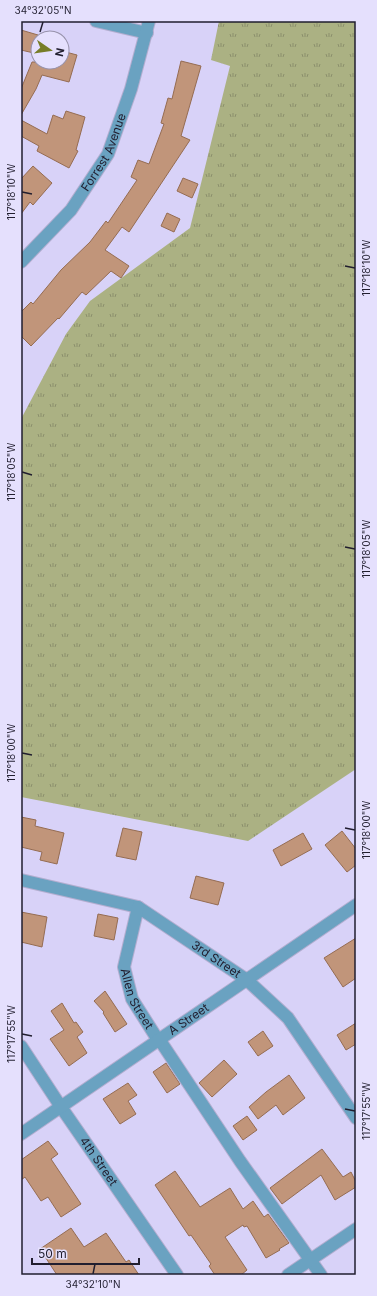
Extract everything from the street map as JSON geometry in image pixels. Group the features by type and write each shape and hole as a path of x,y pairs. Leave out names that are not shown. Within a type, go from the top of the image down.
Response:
{"street":[{"path":"96,21 147,33"},
{"name":"Forrest Avenue","path":"21,262 71,210 108,154 131,89 149,21"},
{"name":"3rd Street","path":"21,880 138,907 247,980 288,1018 356,1118"},
{"name":"A Street","path":"21,1134 356,905"},
{"name":"Allen Street","path":"138,907 124,967 132,999 240,1161 321,1275"},
{"name":"4th Street","path":"21,1046 61,1107 177,1275"},
{"path":"288,1275 356,1229"}],"green space":[{"path":"219,21 356,21 356,769 248,841 21,797 21,419 66,334 90,301 190,228 230,66 211,60"}],"building":[{"path":"21,30 30,33 30,52 21,50"},
{"path":"70,53 77,55 69,82 42,75 21,115 21,89 30,67 30,70 70,70"},
{"path":"181,61 201,66 181,136 190,140 129,232 122,227 105,250 129,266 121,278 111,271 86,295 82,292 59,319 58,318 31,346 21,336 21,312 31,302 33,304 61,270 90,242 106,221 108,223 137,180 131,177 138,160 149,164 164,124 161,123 168,98 172,99"},
{"path":"66,111 85,117 76,150 78,151 69,168 37,151 39,146 21,136 21,120 47,134 53,115 63,119"},
{"path":"33,166 52,183 33,205 30,202 21,214 21,179"},
{"path":"183,178 198,184 192,198 177,191"},
{"path":"167,213 180,219 174,232 161,226"},
{"path":"21,817 36,820 35,826 64,833 57,864 40,860 42,852 21,847"},
{"path":"123,828 142,832 136,860 116,856"},
{"path":"342,831 356,849 356,865 347,872 325,845"},
{"path":"303,833 312,849 281,866 273,850"},
{"path":"196,876 224,883 218,905 190,898"},
{"path":"21,912 47,917 42,947 21,942"},
{"path":"98,914 118,918 114,940 94,936"},
{"path":"356,938 356,978 343,987 324,958"},
{"path":"105,991 127,1024 115,1032 103,1013 104,1012 94,1001"},
{"path":"62,1003 74,1023 76,1022 83,1032 77,1037 87,1053 69,1066 50,1039 64,1030 51,1011"},
{"path":"356,1023 356,1044 346,1050 337,1035"},
{"path":"263,1031 273,1046 258,1056 248,1042"},
{"path":"224,1060 237,1074 212,1097 199,1083"},
{"path":"166,1063 180,1084 167,1093 153,1072"},
{"path":"289,1075 305,1098 283,1115 276,1105 258,1119 249,1107"},
{"path":"128,1083 137,1095 128,1101 136,1114 120,1124 103,1099"},
{"path":"247,1116 257,1130 243,1140 233,1126"},
{"path":"48,1141 58,1154 51,1159 81,1204 61,1217 48,1197 41,1201 25,1177 21,1180 21,1160"},
{"path":"322,1149 343,1177 351,1172 356,1182 356,1187 335,1200 321,1175 282,1204 270,1188"},
{"path":"175,1171 200,1207 230,1188 243,1209 253,1201 264,1217 268,1214 289,1243 266,1258 247,1226 244,1227 243,1225 225,1237 247,1270 241,1275 215,1275 209,1266 211,1264 191,1235 189,1236 155,1185"},
{"path":"71,1228 84,1247 106,1233 126,1262 129,1260 139,1275 57,1275 40,1249"}]}
